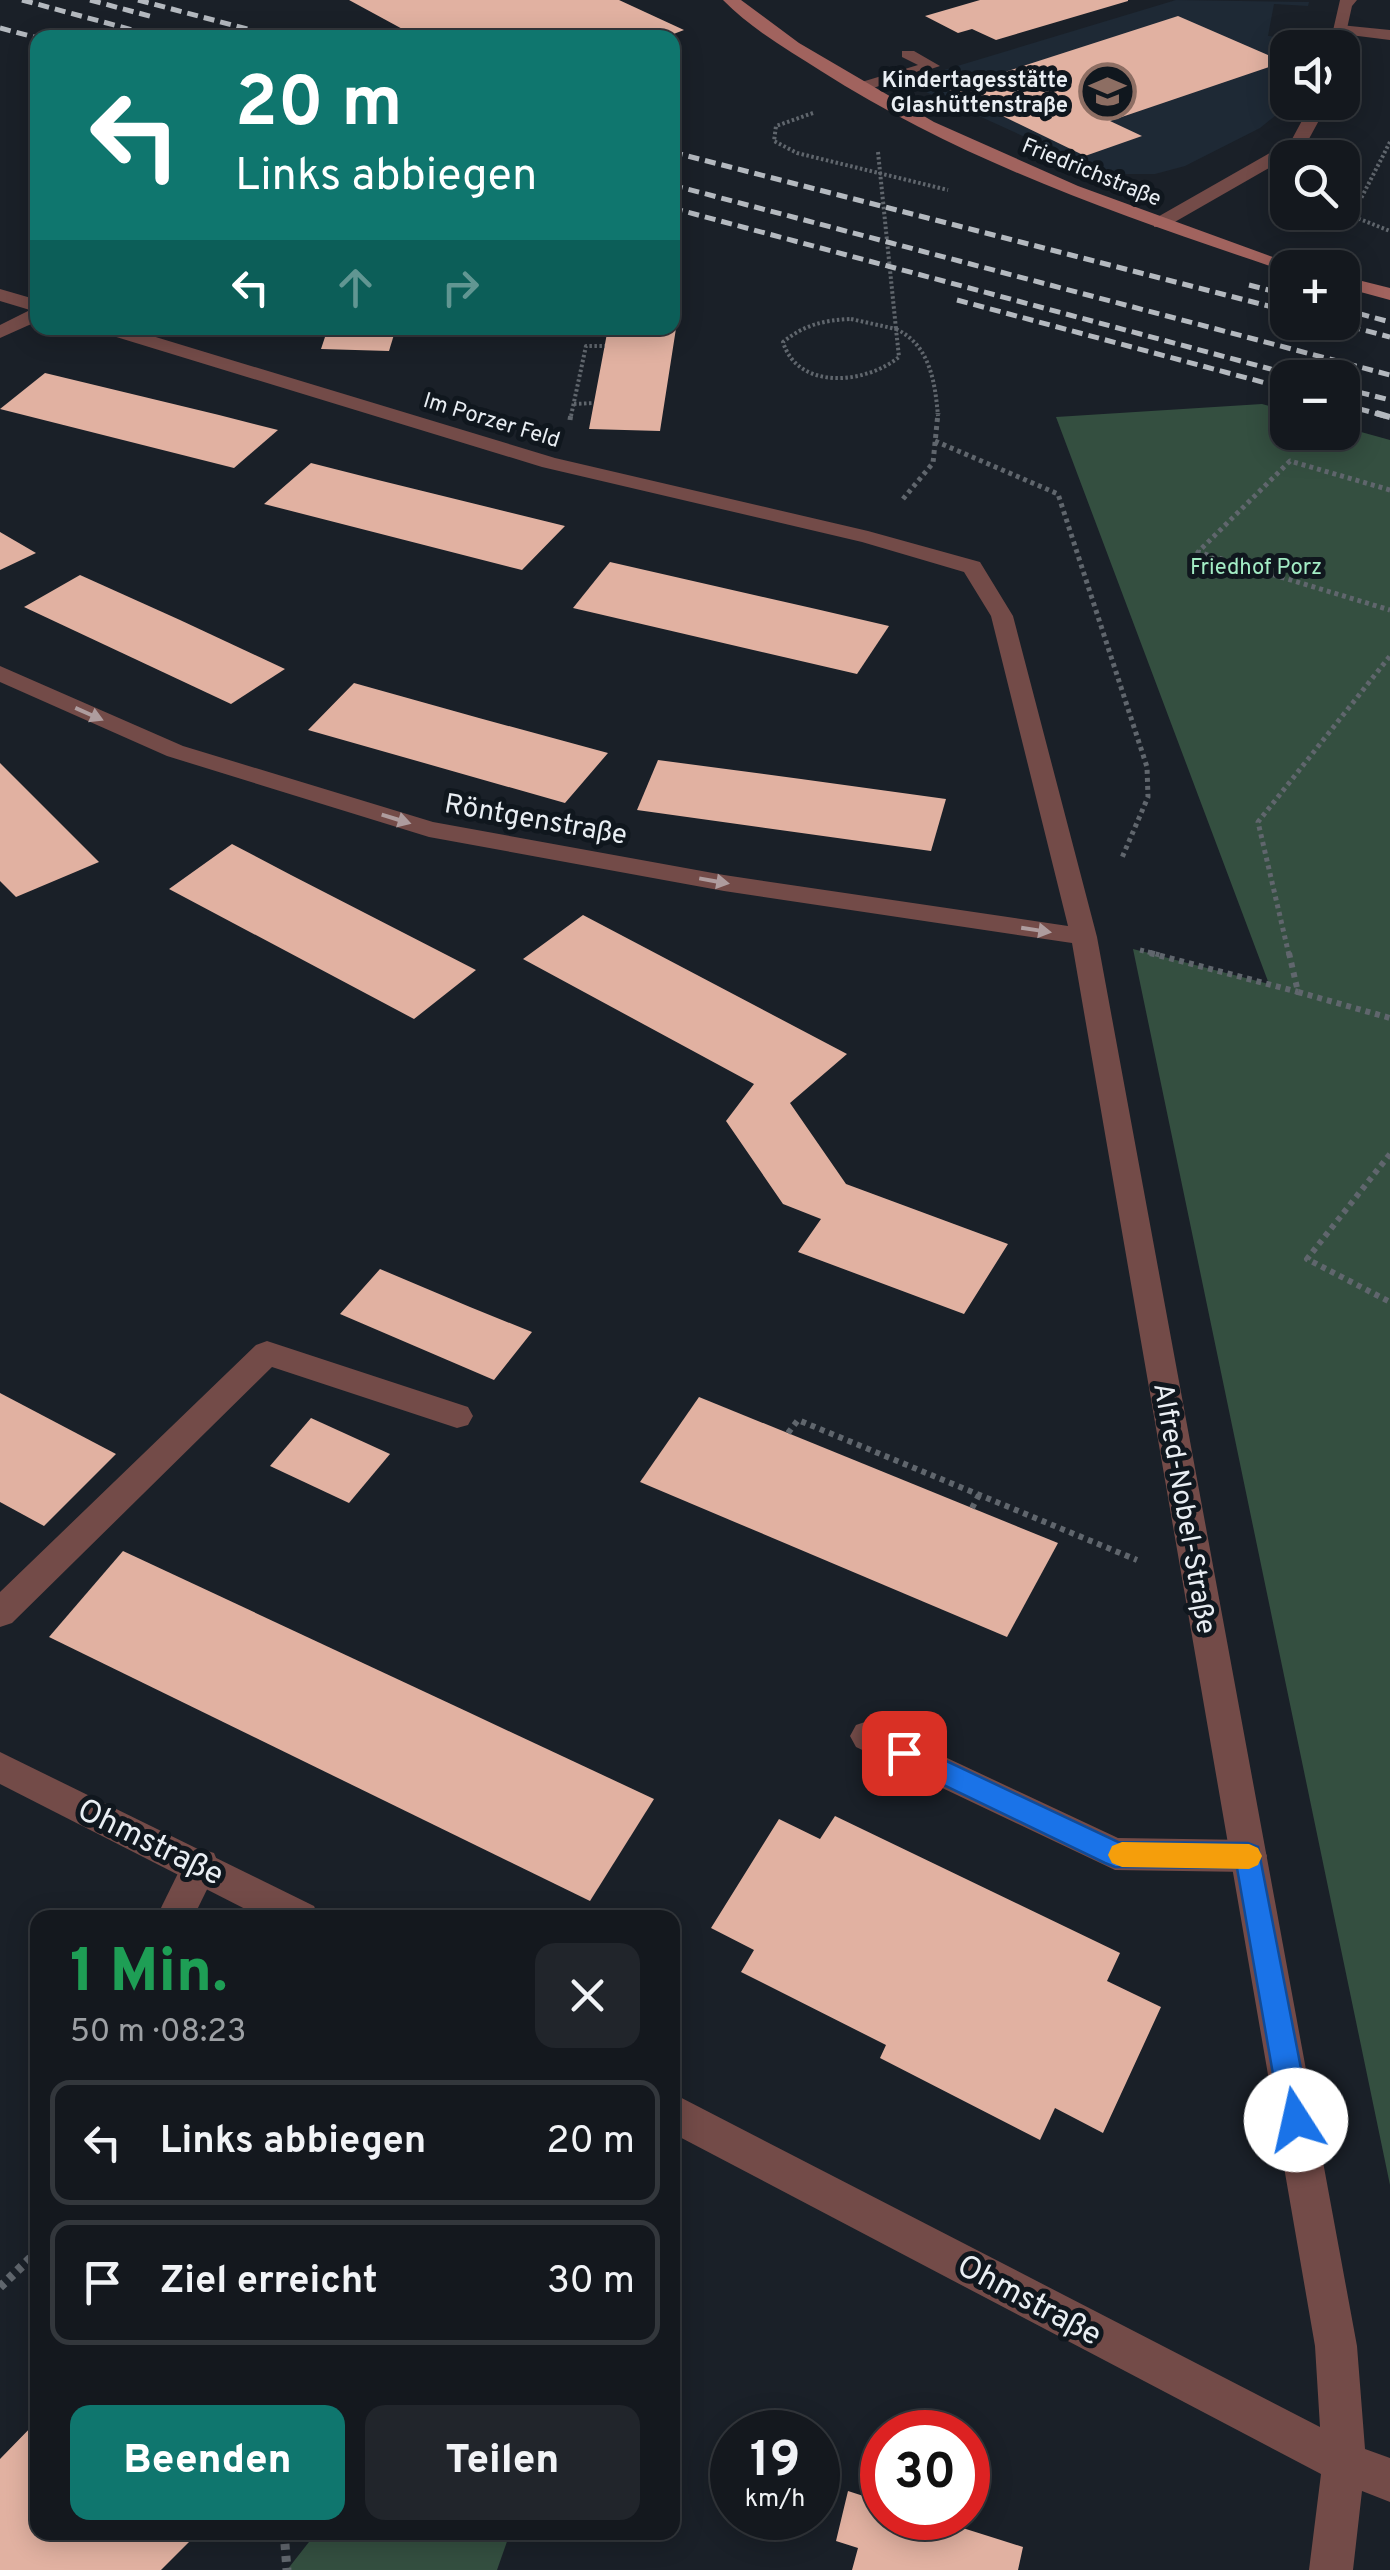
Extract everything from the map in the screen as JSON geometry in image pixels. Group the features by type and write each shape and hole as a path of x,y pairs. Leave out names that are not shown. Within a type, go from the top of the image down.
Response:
{"street":[{"name":"Friedrichstraße","path":"731,0 800,54 1018,167 1160,223 1270,260"},
{"path":"1340,30 1344,5 1349,0"},
{"path":"1360,32 1390,35"},
{"path":"861,87 932,66 908,54"},
{"path":"1160,223 1298,144 1311,120"},
{"path":"1360,286 1390,294"},
{"path":"0,294 30,307"},
{"path":"0,332 30,315"},
{"name":"Im Porzer Feld","path":"130,335 561,466 868,536"},
{"name":"Alfred-Nobel-Straße","path":"868,536 972,567 1002,616 1084,937 1336,2346 1344,2463 1331,2570"},
{"name":"Röntgenstraße","path":"0,673 175,752 429,830 724,884 1084,937"},
{"path":"0,1613 266,1353 457,1416"},
{"path":"868,1736 1115,1854 1248,1856"},
{"name":"Ohmstraße","path":"0,1767 286,1910"},
{"path":"178,1910 201,1865"},
{"name":"Ohmstraße","path":"680,2116 1344,2463 1390,2480"}],"path":[{"path":"815,113 787,119 772,133 774,142 923,185"},
{"path":"1360,200 1390,142"},
{"path":"868,536 933,463 942,414 920,346 900,330 874,324 841,320 807,324 789,335 784,349 794,364 823,376 879,372 898,357 878,152"},
{"path":"1360,216 1390,231"},
{"path":"561,466 586,346 605,346"},
{"path":"574,404 594,402"},
{"path":"935,441 1058,494 1147,767 1148,797 1084,937 1390,1018"},
{"path":"1390,490 1290,461 1198,552 1390,610"},
{"path":"1298,992 1258,822 1390,656"},
{"path":"1390,1154 1307,1260 1390,1302"},
{"path":"788,1433 798,1420 1200,1587"},
{"path":"972,1508 979,1494"},
{"path":"0,2287 30,2259"},
{"path":"285,2540 287,2570"}],"shaded area":[{"name":"Kindertagesstätte Glashüttenstraße","path":"1176,0 1309,2 1308,6 1274,4 1268,36 1270,120 1185,166 1155,174 1120,174 1091,167 904,82"}],"green space":[{"name":"Friedhof Porz","path":"1262,404 1270,406 1270,450 1360,450 1360,432 1390,440 1390,2185 1133,949 1269,984 1056,417"},
{"path":"310,2540 508,2540 497,2570 287,2570"}],"building":[{"path":"349,0 619,0 684,30 680,32 404,30"},
{"path":"980,0 1128,1 996,40 972,29 958,33 925,16"},
{"path":"1178,16 1270,56 1270,67 1110,121 1142,136 1085,156 949,90"},
{"path":"326,335 394,335 389,351 321,349"},
{"path":"607,335 675,335 660,431 589,429"},
{"path":"45,373 278,430 234,468 0,409"},
{"path":"311,463 565,526 522,570 264,504"},
{"path":"0,532 36,553 0,570"},
{"path":"610,562 889,626 857,674 573,608"},
{"path":"80,575 285,669 231,704 24,607"},
{"path":"354,683 608,753 565,803 308,730"},
{"path":"658,760 946,799 931,851 637,810"},
{"path":"0,763 99,862 16,897 0,881"},
{"path":"232,844 476,970 414,1019 169,889"},
{"path":"583,915 847,1054 790,1103 846,1184 1008,1244 964,1314 798,1252 821,1219 783,1204 726,1121 754,1084 523,959"},
{"path":"380,1269 532,1332 494,1380 340,1314"},
{"path":"0,1393 116,1454 44,1526 0,1502"},
{"path":"699,1397 1058,1543 1007,1637 640,1482"},
{"path":"311,1418 390,1454 349,1503 270,1466"},
{"path":"123,1551 654,1799 590,1901 49,1637"},
{"path":"835,1816 1120,1953 1107,1981 1161,2007 1103,2133 1055,2108 1040,2140 880,2058 886,2045 741,1972 754,1950 711,1928 779,1819 820,1839"},
{"path":"30,2428 30,2540 191,2540 161,2570 0,2570 0,2459"},
{"path":"848,2491 860,2495 860,2540 990,2540 990,2537 1023,2547 1018,2570 852,2570 858,2548 836,2541 840,2540"}],"railway":[{"path":"22,0 133,30"},
{"path":"90,0 153,17"},
{"path":"138,0 251,30"},
{"path":"0,28 30,36"},
{"path":"680,154 1270,306"},
{"path":"680,187 1390,375"},
{"path":"680,210 1270,369"},
{"path":"1249,285 1270,290"},
{"path":"957,300 1270,384"},
{"path":"1360,314 1390,322"},
{"path":"1360,329 1390,337"},
{"path":"1360,392 1390,400"},
{"path":"1360,409 1385,416"},
{"path":"1376,413 1390,417"}],"slow traffic":[{"path":"1122,1855 1249,1856"}],"place":[{"name":"Kindertagesstätte Glashüttenstraße","path":"1107,92"}],"route":[{"path":"904,1753 1115,1854 1248,1856 1296,2120"}]}
